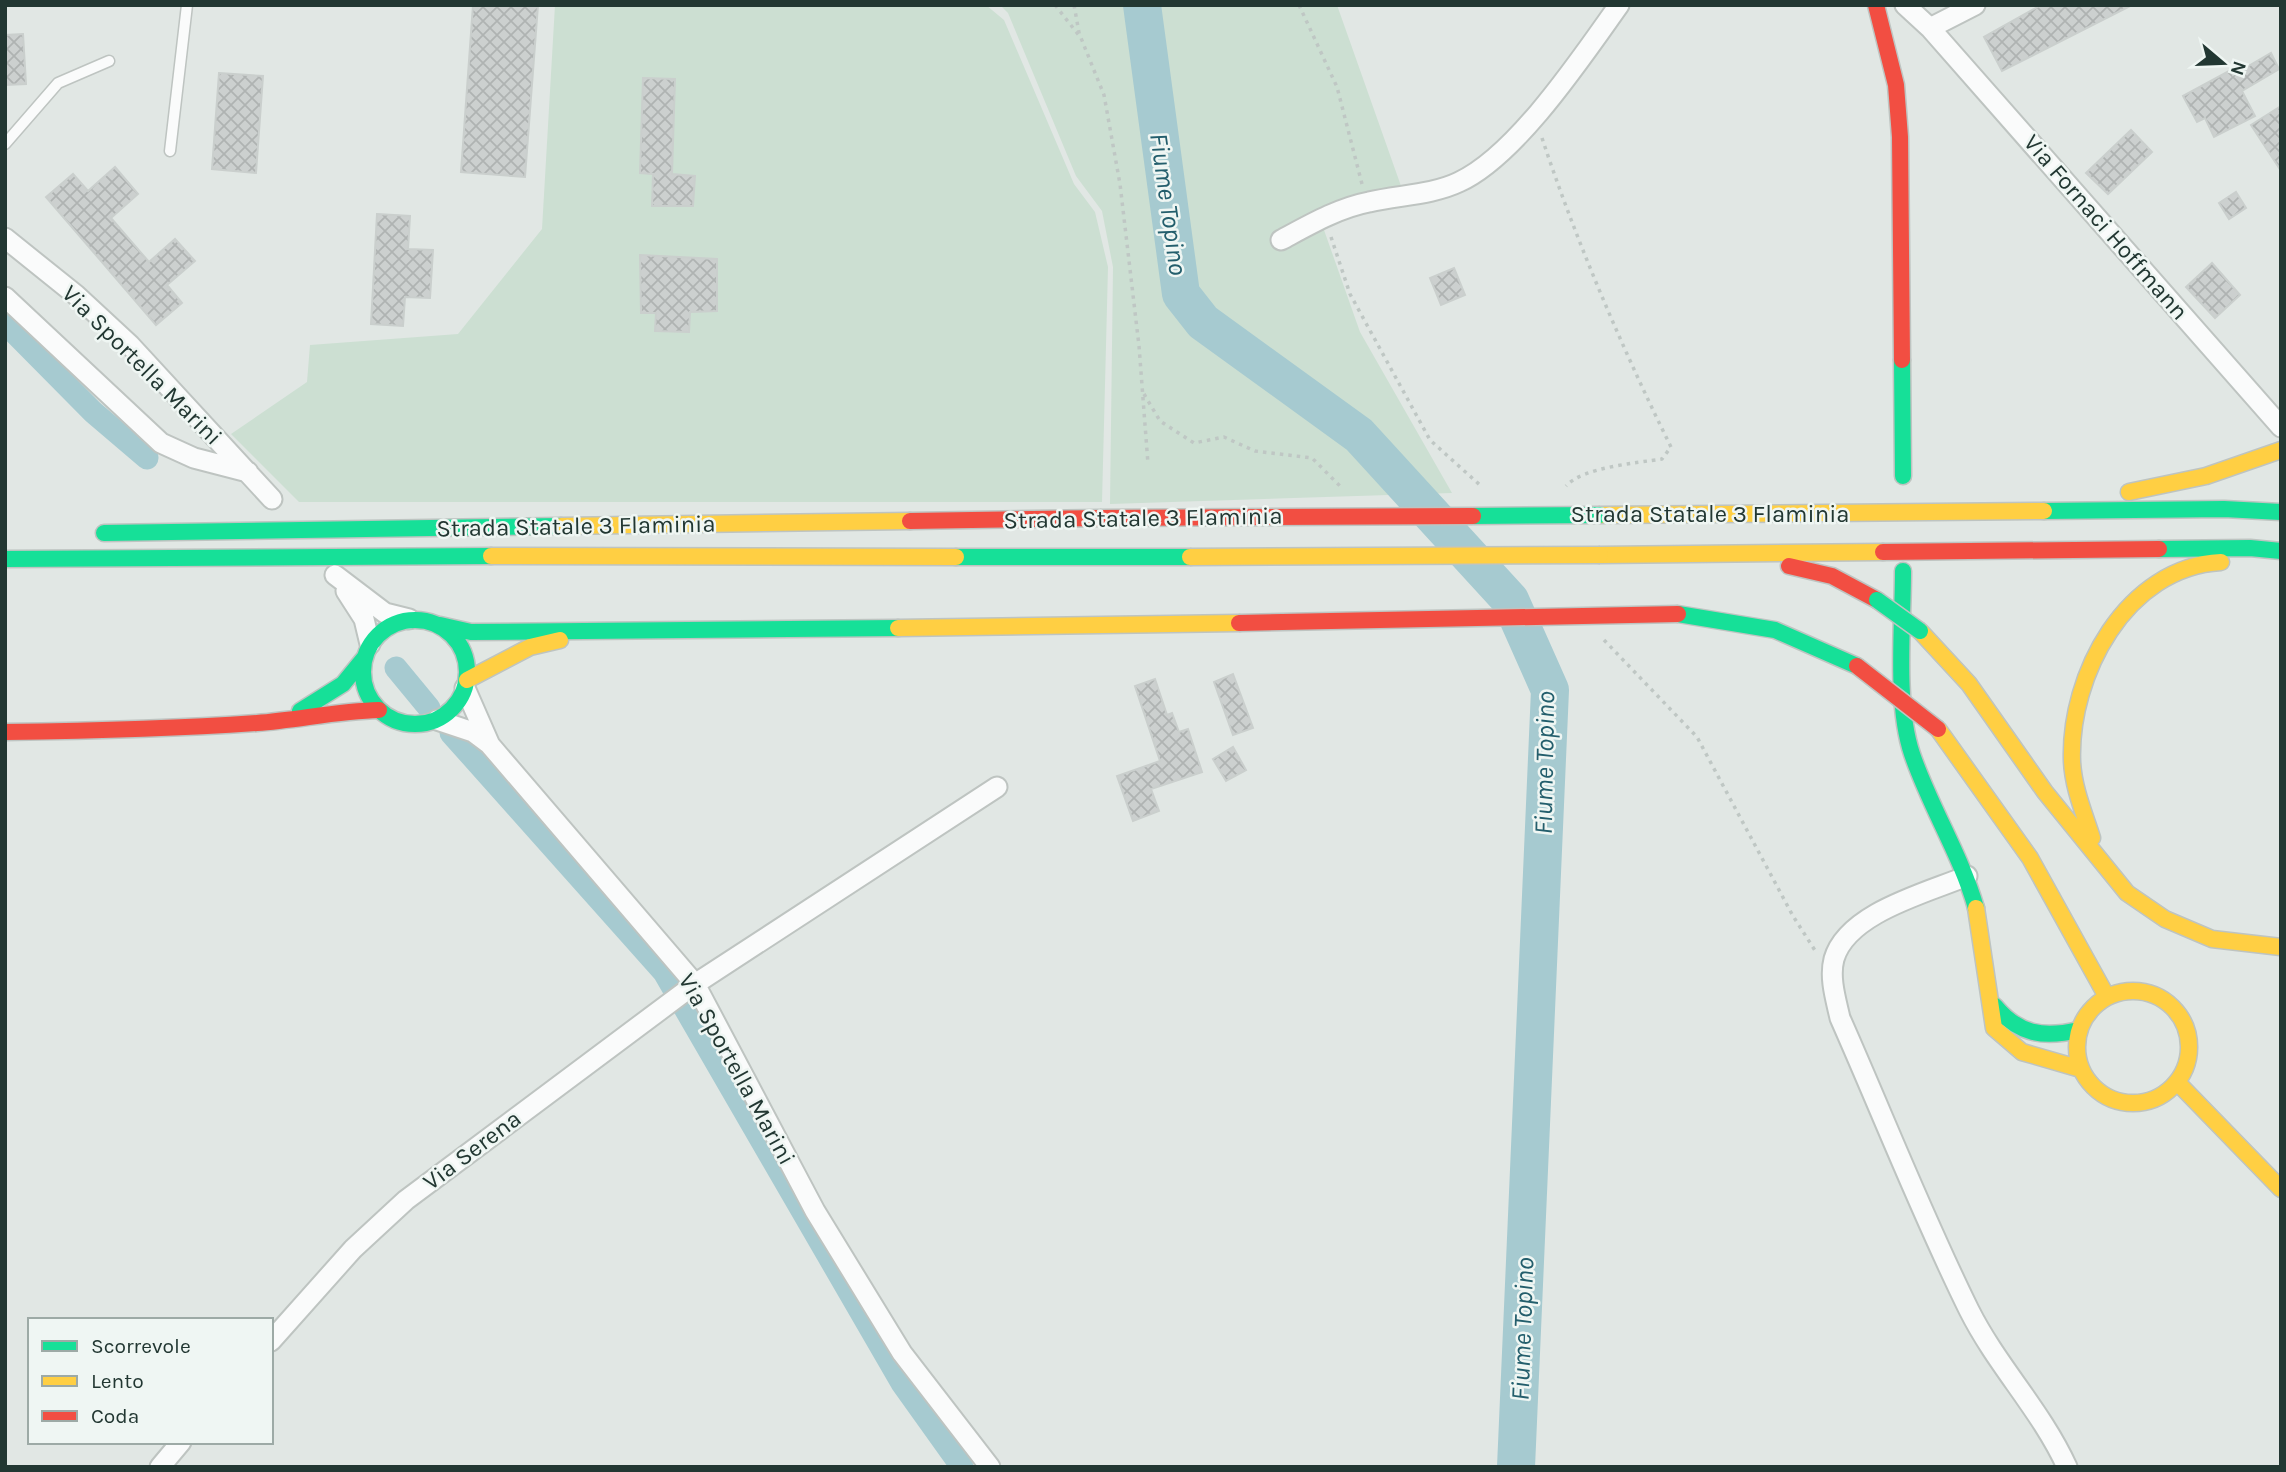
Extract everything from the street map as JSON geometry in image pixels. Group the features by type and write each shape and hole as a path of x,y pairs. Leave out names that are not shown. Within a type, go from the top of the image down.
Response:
{"main road":[{"path":"1876,5 1896,85 1900,137 1903,476"},
{"path":"1629,515 1683,505 2109,494 2181,484 2244,466 2281,450"},
{"name":"Strada Statale 3 Flaminia","path":"88,533 1100,518 2281,512"},
{"name":"Strada Statale 3 Flaminia","path":"5,559 1600,555 2250,548 2281,551"},
{"path":"1628,554 1688,565 1803,568 1832,576 1877,600 1920,631 1969,684 2099,863 2127,893 2165,919 2212,939 2281,947"},
{"path":"2099,863 2075,785 2071,752 2077,708 2088,670 2109,627 2137,597 2176,573 2212,562 2281,561"},
{"path":"1903,571 1904,718 1911,752 1938,822 1967,876 1977,912 1994,1028 2005,1044 2024,1055 2081,1069"},
{"path":"282,721 343,684 380,632 408,619 425,620 471,632 589,632 1678,614 1774,629 1857,666 1938,729 1979,780 2065,912 2107,997"},
{"name":"Via Sportella Marini","path":"440,625 462,648 467,664 466,684"},
{"path":"5,732 161,730 282,721 335,710 379,710 406,723 421,724 436,720 449,712 466,684 530,648 589,632"},
{"path":"368,650 365,685 379,710"},
{"path":"2125,991 2144,992 2162,998 2177,1011 2186,1028 2190,1046 2186,1066 2177,1082 2158,1098 2133,1104 2117,1101 2102,1094 2089,1083 2081,1069 2077,1050 2079,1030 2085,1017 2107,997 2125,991"},
{"path":"1989,999 2004,1019 2017,1029 2035,1036 2055,1036 2079,1030"},
{"path":"2177,1082 2281,1189"}],"street":[{"path":"1281,240 1315,221 1357,205 1458,183 1493,159 1520,136 1619,5"},
{"name":"Via Fornaci Hoffmann","path":"1905,5 1930,28 2281,427"},
{"path":"1930,28 1975,5"},
{"name":"Via Sportella Marini","path":"5,238 75,295 130,345 272,499"},
{"path":"5,297 161,443 194,458 248,472"},
{"path":"368,650 364,619 335,575 385,612 408,619"},
{"name":"Via Sportella Marini","path":"466,684 490,745 695,984 822,1223 902,1353 990,1467"},
{"path":"436,720 473,732 490,745"},
{"name":"Via Serena","path":"273,1339 353,1249 406,1200 695,984 997,788"},
{"path":"1967,876 1871,916 1841,941 1833,962 1833,985 1840,1018 1969,1310 2005,1373 2032,1403 2067,1467"},
{"path":"160,1467 179,1444"}],"lane":[{"path":"170,151 187,5"},
{"path":"5,144 58,83 109,61"}],"path":[{"path":"1055,5 1080,38"},
{"path":"1074,5 1080,38 1104,95 1120,184 1143,392 1148,464"},
{"path":"1299,5 1337,87 1357,205 1330,238 1350,294 1430,440 1481,486"},
{"path":"1535,117 1556,183 1634,372 1671,447 1662,459 1605,469 1572,479 1558,495"},
{"path":"1143,392 1160,421 1194,443 1224,437 1255,451 1312,458 1346,494"},
{"path":"1603,639 1697,737 1799,928 1812,949 1833,962"}],"green space":[{"path":"555,5 986,5 1004,20 1074,184 1095,212 1108,267 1102,502 299,502 231,434 307,382 310,345 458,334 542,229"},
{"path":"1000,5 1337,5 1401,186 1318,213 1360,332 1452,493 1110,504 1113,267 1102,211 1076,176 1008,13"}],"building":[{"path":"473,5 538,5 525,177 461,172"},
{"path":"2041,5 2132,5 2002,71 1984,37"},
{"path":"23,34 26,84 5,85 5,35"},
{"path":"2271,53 2279,69 2242,91 2255,116 2214,137 2205,118 2197,122 2183,96 2231,70 2233,75"},
{"path":"219,73 263,76 256,173 212,169"},
{"path":"643,78 675,79 672,174 695,176 693,206 652,206 653,174 640,173"},
{"path":"2281,106 2281,171 2251,125"},
{"path":"2131,130 2152,152 2108,194 2086,173"},
{"path":"115,167 138,194 111,218 149,262 175,239 195,261 167,285 182,303 156,325 46,197 73,174 88,191"},
{"path":"2236,192 2246,208 2229,219 2219,203"},
{"path":"377,214 410,216 408,249 433,250 430,298 405,297 403,326 371,324"},
{"path":"640,255 717,259 717,311 690,312 689,332 655,331 656,313 641,313"},
{"path":"2212,263 2240,295 2215,318 2186,287"},
{"path":"1454,268 1465,295 1441,305 1430,278"},
{"path":"1233,674 1253,728 1233,735 1214,682"},
{"path":"1155,679 1167,715 1172,713 1179,732 1188,729 1202,772 1151,789 1159,811 1133,821 1117,776 1160,761 1135,686"},
{"path":"1233,747 1246,770 1226,781 1213,759"}],"waterway":[{"name":"Fiume Topino","path":"1142,5 1181,294 1203,322 1359,435 1510,600 1550,690 1516,1467"},
{"path":"5,323 93,412 147,458"},
{"path":"396,668 429,708"},
{"path":"451,733 664,972 902,1383 962,1467"}],"traffic: fast":[{"path":"1902,360 1903,476"},
{"path":"2044,511 2224,509 2281,512"},
{"path":"1473,516 1600,515"},
{"path":"104,533 561,526"},
{"path":"2159,549 2250,548 2281,551"},
{"path":"5,559 491,556"},
{"path":"956,557 1190,557"},
{"path":"1903,571 1902,688 1907,734 1919,774 1962,869 1976,908"},
{"path":"1877,600 1920,631"},
{"path":"1678,614 1775,630 1857,666"},
{"path":"415,620 435,624 452,635 463,652 467,672 463,692 452,709 435,720 415,724 395,720 378,709 367,692 363,672 367,652 378,635 395,624 415,620"},
{"path":"440,625 471,632 898,628"},
{"path":"300,711 343,684 365,657"},
{"path":"1995,1006 2013,1023 2033,1032 2054,1034 2079,1030"}],"traffic: slow":[{"path":"2129,492 2206,476 2281,450"},
{"path":"1600,515 2044,511"},
{"path":"561,526 910,521"},
{"path":"1600,555 1883,552"},
{"path":"1190,557 1600,555"},
{"path":"491,556 956,557"},
{"path":"2092,838 2077,790 2072,761 2074,728 2081,694 2093,662 2110,631 2131,604 2157,583 2187,568 2221,562"},
{"path":"898,628 1239,623"},
{"path":"1920,631 1969,684 2045,792 2127,893 2165,919 2212,939 2281,947"},
{"path":"467,680 530,647 560,640"},
{"path":"1938,729 2030,858 2107,997"},
{"path":"1976,908 1994,1028 2022,1052 2081,1069"},
{"path":"2133,991 2154,995 2173,1007 2185,1026 2189,1047 2185,1068 2173,1087 2154,1099 2133,1103 2112,1099 2093,1087 2081,1068 2077,1047 2081,1026 2093,1007 2112,995 2133,991"},
{"path":"2177,1082 2281,1189"}],"traffic: jam":[{"path":"1876,5 1896,85 1900,137 1902,360"},
{"path":"1100,518 1473,516"},
{"path":"910,521 1100,518"},
{"path":"1883,552 2159,549"},
{"path":"1789,566 1832,576 1877,600"},
{"path":"1239,623 1678,614"},
{"path":"1857,666 1938,729"},
{"path":"5,732 226,725 379,710"}]}
